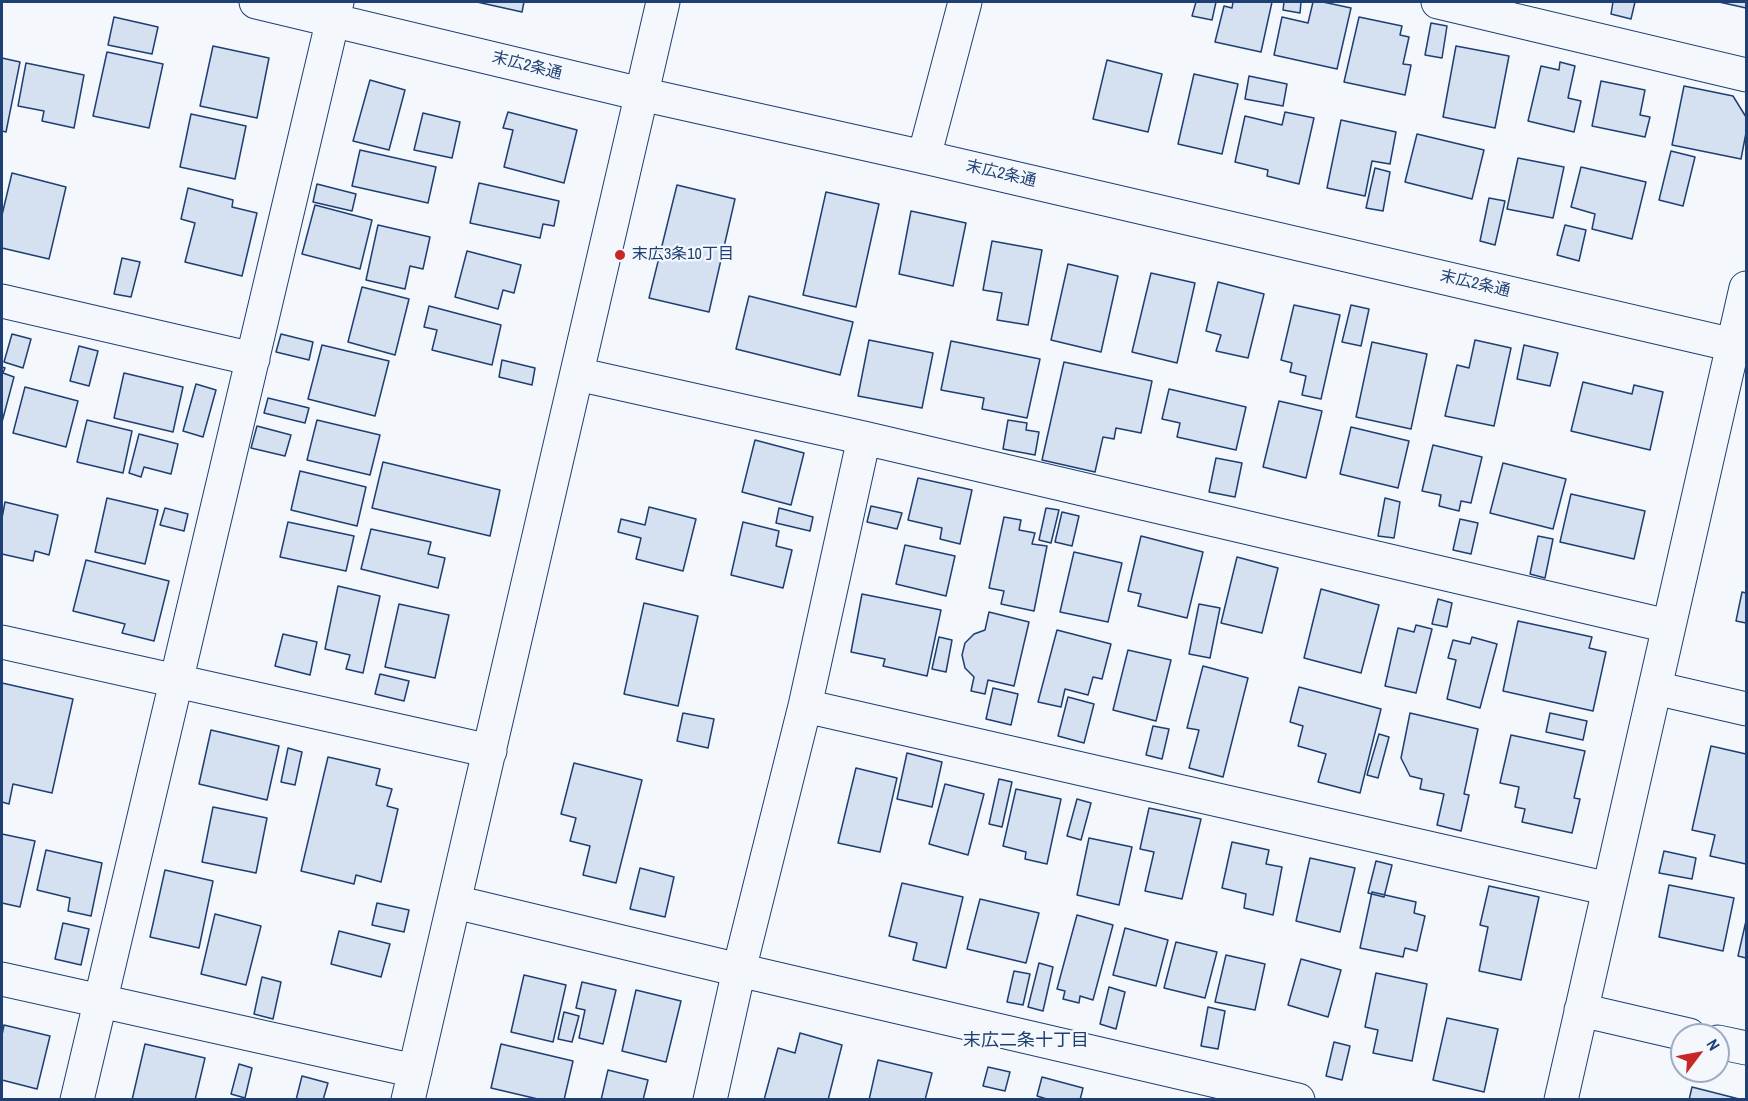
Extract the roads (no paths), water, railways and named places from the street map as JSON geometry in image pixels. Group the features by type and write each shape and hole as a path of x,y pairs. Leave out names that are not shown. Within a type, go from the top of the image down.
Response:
{"street":[{"name":"末広2条通","path":"256,2 335,10 641,94 924,157 1740,346"},
{"path":"2,978 99,1001 412,1085 663,2"},
{"path":"924,157 965,2"},
{"path":"1438,2 1746,75"},
{"path":"76,1100 254,359 335,10"},
{"path":"1561,1100 1656,688 1668,626 1740,346 1746,288"},
{"path":"2,301 254,359"},
{"path":"577,374 864,438 1668,626"},
{"path":"710,1100 738,970 805,706 864,438"},
{"path":"2,642 490,751"},
{"path":"1656,688 1746,709"},
{"path":"805,706 1609,889"},
{"path":"455,902 1298,1100"},
{"path":"1581,1010 1670,1031"},
{"path":"1730,1045 1746,1048"}],"place":[{"name":"末広3条10丁目","path":"620,255"}],"district":[{"name":"末広二条十丁目","path":"1026,1041"}]}
